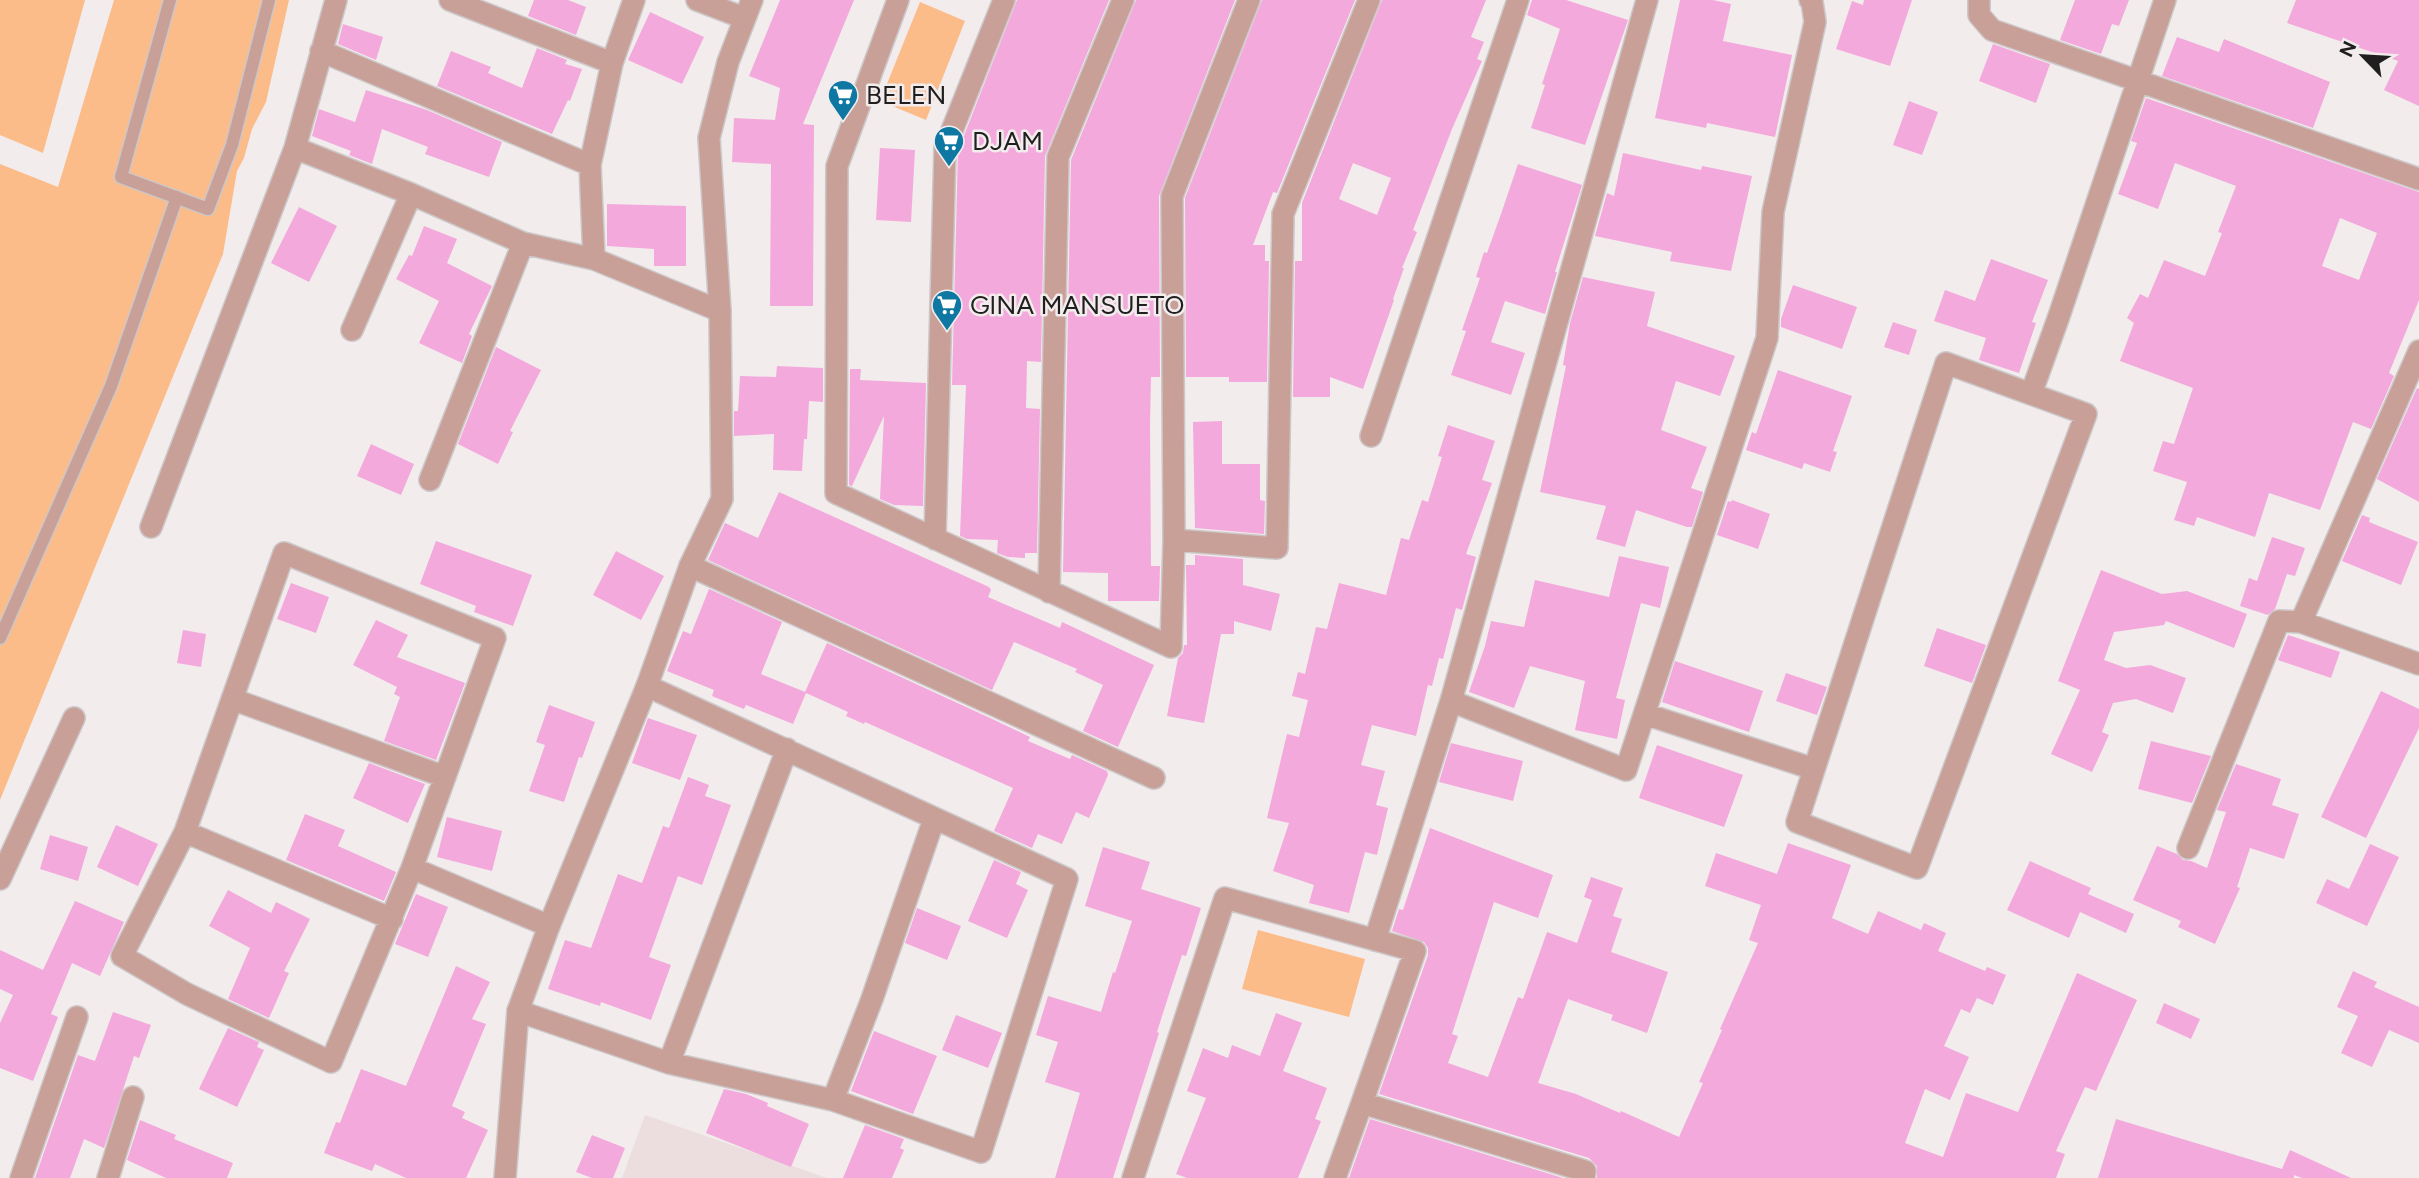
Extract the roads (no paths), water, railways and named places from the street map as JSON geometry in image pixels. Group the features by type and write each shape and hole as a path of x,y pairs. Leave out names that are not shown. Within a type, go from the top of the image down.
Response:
{"street":[{"path":"151,527 295,148 336,0"},
{"path":"450,0 475,5 612,63"},
{"path":"594,259 590,165 612,63 634,0"},
{"path":"505,1178 518,1011 549,926 647,686 690,566 722,499 720,311 709,138 728,62 748,9 697,0"},
{"path":"898,0 837,166 836,493 1171,647 1174,540 1172,196 1249,0"},
{"path":"935,539 945,148 1004,0"},
{"path":"1049,592 1058,157 1123,0"},
{"path":"1174,540 1277,548 1283,214 1368,0"},
{"path":"1371,436 1518,0"},
{"path":"1375,940 1451,701 1647,0"},
{"path":"1451,701 1626,770 1767,338 1773,212 1815,22 1810,0"},
{"path":"1979,0 1979,15 1992,30 2419,179"},
{"path":"2031,394 2165,0"},
{"path":"321,51 590,165"},
{"path":"295,148 411,194 523,243 594,259 720,311"},
{"path":"352,330 411,194"},
{"path":"430,480 523,243"},
{"path":"2301,622 2419,351"},
{"path":"1946,363 2086,414 1917,868 1797,822 1815,769 1946,363"},
{"path":"284,553 495,638 412,868 331,1062 187,994 122,956 185,832 232,699 284,553"},
{"path":"690,566 1154,778"},
{"path":"2188,848 2279,621 2301,622 2419,664"},
{"path":"518,1011 669,1063 833,1100 981,1152 1067,879 787,748 647,686"},
{"path":"232,699 445,777"},
{"path":"1645,713 1815,769"},
{"path":"0,879 74,718"},
{"path":"669,1063 787,748"},
{"path":"833,1100 872,999 934,819"},
{"path":"185,832 392,919"},
{"path":"412,868 549,926"},
{"path":"1133,1178 1225,898 1415,951 1335,1178"},
{"path":"21,1178 77,1017"},
{"path":"108,1178 133,1097"},
{"path":"1362,1103 1585,1171 1584,1178"}],"lane":[{"path":"170,0 121,177 208,209 232,145 269,0"},
{"path":"0,638 111,386 177,197"}],"place":[{"name":"BELEN","path":"843,122"},
{"name":"DJAM","path":"949,168"},
{"name":"GINA MANSUETO","path":"947,332"}]}
